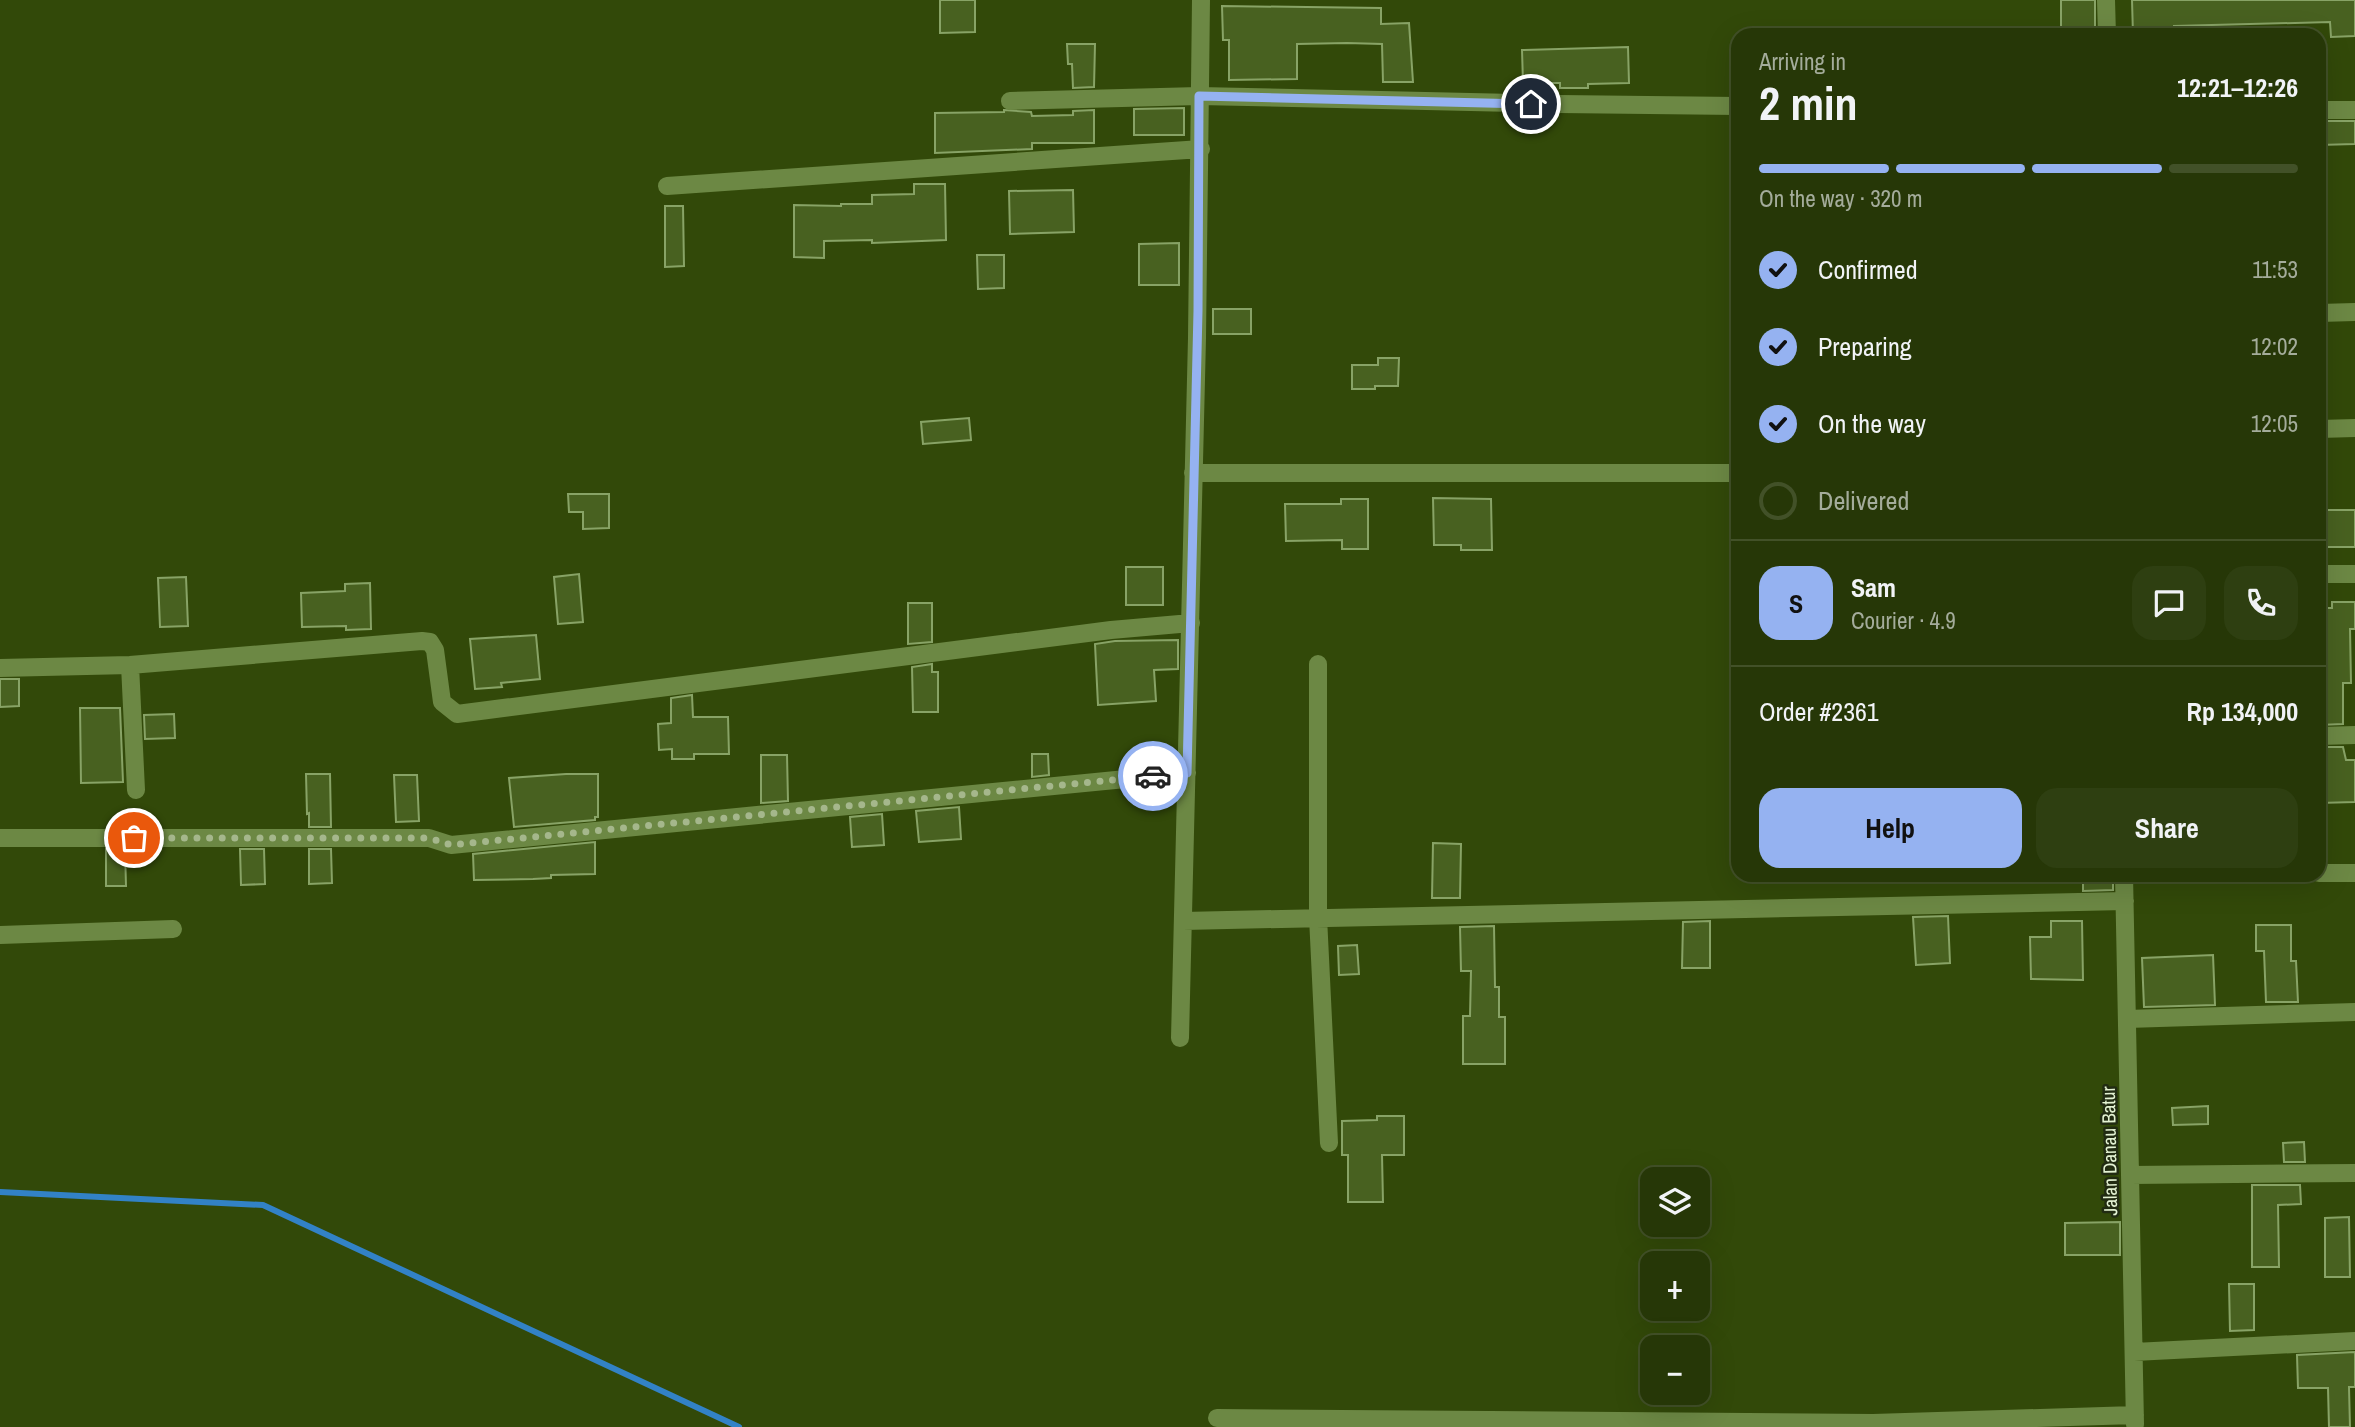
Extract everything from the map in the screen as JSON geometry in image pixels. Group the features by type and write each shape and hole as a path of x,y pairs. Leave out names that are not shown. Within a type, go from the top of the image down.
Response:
{"street":[{"path":"1180,1038 1191,624 1201,0"},
{"path":"2106,0 2107,28"},
{"path":"1010,101 1199,96 1731,106"},
{"path":"2326,110 2355,110"},
{"path":"667,186 1200,149"},
{"path":"2326,313 2355,312"},
{"path":"2326,429 2355,428"},
{"path":"1193,473 1731,473"},
{"path":"2326,575 2355,574"},
{"path":"0,668 130,665 422,641 430,642 435,650 442,702 457,713 1111,629 1191,624"},
{"path":"1318,664 1318,917 1329,1143"},
{"path":"130,665 136,790"},
{"path":"2326,736 2355,735"},
{"path":"0,838 429,838 451,845 1187,773"},
{"path":"2326,873 2355,873"},
{"name":"Jalan Danau Batur","path":"2124,882 2135,1421"},
{"path":"1182,921 2125,901"},
{"path":"0,935 173,929"},
{"path":"2127,1019 2355,1012"},
{"path":"2130,1175 2355,1173"},
{"path":"2134,1352 2355,1341"},
{"path":"1217,1418 1873,1423 2135,1421"}],"building":[{"path":"940,0 975,0 975,32 940,33"},
{"path":"2061,0 2095,0 2095,28 2061,28"},
{"path":"2132,0 2355,0 2355,36 2331,37 2330,22 2133,28"},
{"path":"1222,6 1381,8 1381,24 1409,23 1413,82 1383,82 1382,44 1347,43 1297,44 1297,79 1229,80 1229,40 1223,40"},
{"path":"1067,44 1095,44 1094,87 1073,88 1072,64 1068,64"},
{"path":"1628,47 1629,83 1560,88 1560,83 1523,83 1522,50"},
{"path":"1184,108 1184,135 1134,135 1134,109"},
{"path":"1004,110 1031,112 1032,116 1073,115 1073,111 1094,110 1094,143 1032,143 1032,149 935,153 935,113"},
{"path":"2326,121 2355,121 2355,144 2326,145"},
{"path":"914,184 945,184 946,240 872,243 872,240 824,241 824,258 794,257 794,205 872,204 872,195 914,194"},
{"path":"1073,190 1074,232 1010,234 1009,191"},
{"path":"665,206 683,206 684,266 665,267"},
{"path":"1179,243 1179,285 1139,285 1139,244"},
{"path":"977,255 1004,255 1004,288 978,289"},
{"path":"1213,309 1251,309 1251,334 1213,334"},
{"path":"1378,358 1399,358 1398,386 1352,389 1352,365 1378,365"},
{"path":"969,418 971,440 923,444 921,422"},
{"path":"568,494 609,494 609,528 583,529 583,512 569,512"},
{"path":"1433,498 1491,499 1492,550 1461,550 1461,545 1434,545"},
{"path":"1341,499 1368,499 1368,549 1342,549 1342,540 1286,541 1285,504 1341,504"},
{"path":"2326,510 2355,510 2355,547 2326,547"},
{"path":"1126,567 1163,567 1163,605 1126,605"},
{"path":"579,574 583,622 558,624 554,577"},
{"path":"186,577 188,626 160,627 158,578"},
{"path":"370,583 371,629 346,630 346,626 302,627 301,593 345,591 345,584"},
{"path":"2332,602 2355,602 2355,629 2350,629 2351,683 2343,683 2343,724 2326,725 2326,608 2332,608"},
{"path":"908,603 932,603 932,642 908,644"},
{"path":"536,635 540,679 501,683 502,687 475,689 470,639"},
{"path":"1178,640 1178,669 1154,670 1156,701 1098,705 1095,644"},
{"path":"932,664 932,672 938,672 938,712 913,712 912,667"},
{"path":"0,679 19,679 19,706 0,707"},
{"path":"692,695 693,717 728,717 729,754 694,754 694,759 672,759 672,749 659,750 658,724 671,723 671,698"},
{"path":"80,708 120,708 123,782 81,783"},
{"path":"174,714 175,738 145,739 144,715"},
{"path":"2326,747 2343,747 2346,760 2355,760 2355,802 2326,803"},
{"path":"1032,754 1048,754 1049,775 1032,777"},
{"path":"761,755 787,755 788,801 761,803"},
{"path":"306,774 330,774 331,827 309,827"},
{"path":"598,774 598,817 595,817 595,820 514,827 509,778"},
{"path":"394,775 417,775 419,821 396,822"},
{"path":"959,807 961,839 919,842 916,811"},
{"path":"882,814 884,845 852,847 850,817"},
{"path":"595,842 595,874 474,880 473,854"},
{"path":"1433,843 1461,844 1460,898 1432,898"},
{"path":"106,849 125,849 126,886 106,886"},
{"path":"240,849 264,849 265,884 241,885"},
{"path":"309,849 331,849 332,883 309,884"},
{"path":"2083,882 2113,882 2113,890 2083,891"},
{"path":"1948,916 1950,963 1916,965 1913,917"},
{"path":"1710,921 1710,968 1682,968 1683,922"},
{"path":"2051,921 2082,921 2083,980 2031,979 2030,937 2051,937"},
{"path":"2256,925 2291,925 2291,961 2296,961 2298,1002 2266,1002 2264,951 2256,951"},
{"path":"1494,926 1495,987 1499,987 1499,1017 1505,1017 1505,1064 1463,1064 1463,1016 1470,1016 1471,971 1461,971 1460,927"},
{"path":"1357,945 1359,974 1339,975 1338,946"},
{"path":"2213,955 2215,1005 2144,1007 2142,958"},
{"path":"2208,1106 2208,1124 2173,1125 2172,1108"},
{"path":"1377,1116 1404,1116 1404,1155 1382,1155 1383,1202 1348,1202 1348,1155 1342,1155 1342,1121 1377,1120"},
{"path":"2304,1142 2305,1162 2284,1162 2283,1143"},
{"path":"2252,1185 2300,1185 2301,1204 2278,1205 2279,1267 2252,1267"},
{"path":"2349,1217 2350,1277 2325,1277 2325,1218"},
{"path":"2120,1222 2120,1255 2065,1255 2065,1223"},
{"path":"2229,1284 2254,1284 2254,1330 2230,1331"},
{"path":"2355,1352 2355,1387 2349,1387 2350,1427 2329,1427 2328,1388 2298,1388 2297,1355"}],"waterway":[{"path":"0,1192 263,1205 739,1427"}],"way so far":[{"path":"134,838 429,838 451,845 1153,776"}],"route":[{"path":"1153,776 1187,773 1198,311 1199,96 1531,104"}]}
